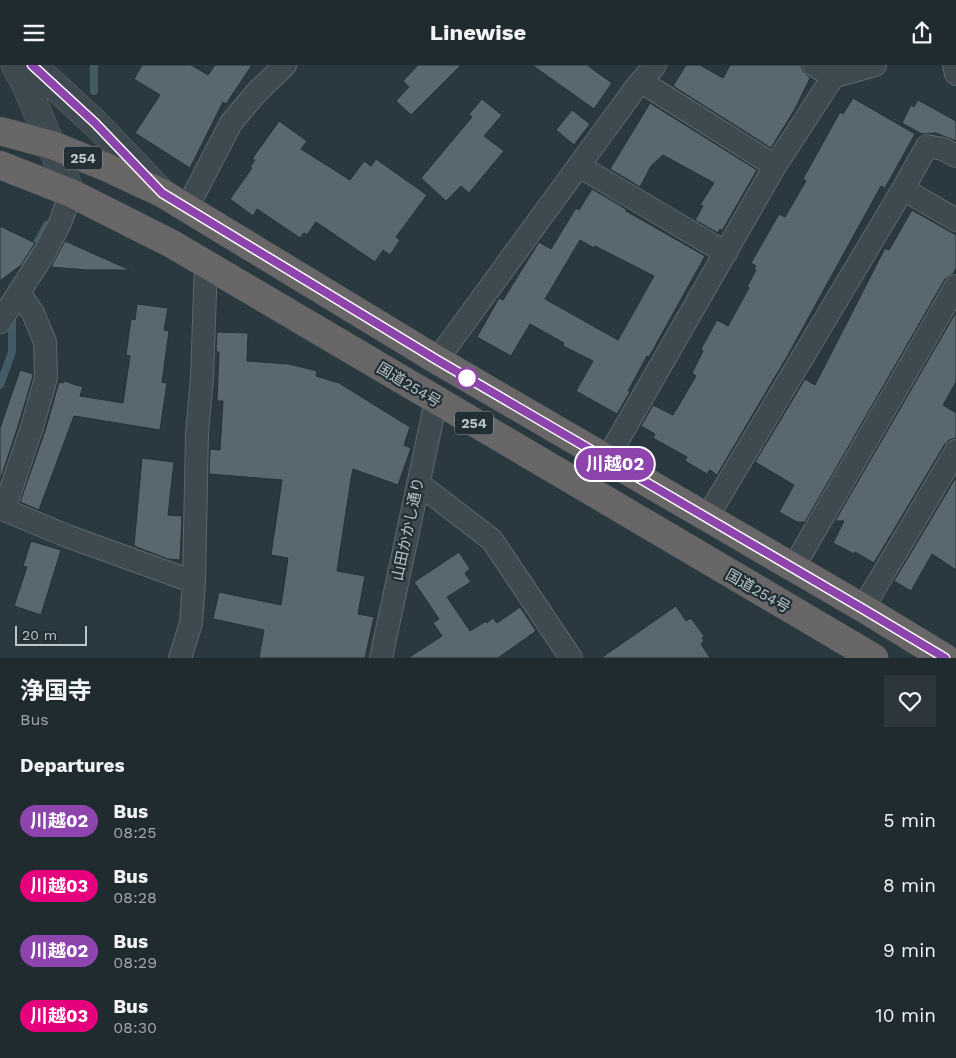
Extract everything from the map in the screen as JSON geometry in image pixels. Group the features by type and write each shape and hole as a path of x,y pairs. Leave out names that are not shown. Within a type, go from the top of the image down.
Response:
{"highway":[{"name":"254","path":"0,131 52,145 162,193 437,360 945,658"},
{"name":"254","path":"0,165 71,193"},
{"name":"国道254号","path":"71,193 206,263 436,401 874,658"}],"street":[{"path":"0,71 2,65"},
{"path":"0,322 20,294 45,252 60,223 71,193 26,85 15,65"},
{"path":"32,65 95,123 162,193"},
{"path":"187,208 231,123 257,92 285,65"},
{"path":"814,65 833,77"},
{"path":"607,459 775,166 833,77 874,65"},
{"path":"954,65 956,75"},
{"path":"437,360 648,73 775,166"},
{"path":"706,519 927,146 943,149 956,157"},
{"path":"579,166 726,253"},
{"path":"903,189 956,221"},
{"path":"180,658 191,623 194,582 197,433 202,378 206,263"},
{"path":"793,568 956,286"},
{"path":"20,294 33,313 45,342 46,379 32,427 2,509 67,536 194,582"},
{"name":"山田かかし通り","path":"381,658 436,401"},
{"path":"863,609 956,451"},
{"path":"418,483 492,539 570,658"}],"building":[{"path":"142,65 191,65 208,75 215,65 252,65 226,104 223,102 190,168 135,133 160,95 134,79"},
{"path":"418,65 461,65 411,115 396,101 409,87 403,81"},
{"path":"532,65 587,65 612,83 594,109"},
{"path":"686,65 700,65 723,78 730,65 801,65 803,71 810,78 795,109 771,148 673,86"},
{"path":"853,98 915,134 885,188 881,186 788,355 717,475 710,470 707,474 685,461 687,457 653,438 655,434 641,426 653,405 673,415 696,376 692,373 703,351 701,349 717,320 728,326 749,288 747,287 756,270 754,269 756,266 751,263 779,214 785,217 806,181 803,179 840,112 843,114"},
{"path":"482,99 502,115 484,136 504,151 469,193 461,186 446,201 421,178 472,117 469,114"},
{"path":"918,100 956,121 956,141 936,133 922,134 902,123 911,105 914,107"},
{"path":"650,103 757,170 722,231 720,229 718,233 695,220 703,206 700,205 714,183 663,155 651,166 640,187 610,169"},
{"path":"572,110 590,124 574,145 556,130"},
{"path":"279,121 307,141 301,149 350,180 364,161 371,166 376,159 427,195 396,237 400,240 390,255 383,250 375,262 316,222 307,235 304,233 300,238 257,209 253,216 230,199 252,168 250,167 255,160 252,159"},
{"path":"592,189 626,209 626,211 705,256 649,357 647,356 617,414 576,391 593,361 563,346 564,343 530,324 511,356 477,337 499,298 503,300 539,242 551,249 576,208 579,210","holes":["580,240 594,248 595,246 654,276 618,340 545,299"]},
{"path":"912,210 956,235 956,268 953,274 945,279 805,522 797,522 779,512 794,485 755,462 805,379 815,385 885,248 889,250"},
{"path":"0,226 35,243 21,265 0,281"},
{"path":"65,241 130,270 87,270 51,267"},
{"path":"137,304 168,308 164,330 169,331 162,382 167,383 160,430 74,416 39,510 20,502 45,431 59,382 63,383 64,381 83,387 80,396 123,403 130,356 126,355 131,319 135,320"},
{"path":"956,312 956,382 943,405 956,413 956,438 949,440 945,444 874,563 855,552 854,554 833,543 844,521 835,521"},
{"path":"217,332 248,333 247,361 289,364 317,371 316,376 339,383 410,427 404,445 411,448 398,485 353,469 351,479 337,571 365,576 358,614 374,617 365,658 259,658 264,630 213,619 219,592 281,605 288,558 271,555 282,480 209,474 210,449 220,450 223,401 217,401 219,352 216,352"},
{"path":"20,370 33,374 33,376 0,481 0,428"},
{"path":"142,458 174,462 168,515 182,516 180,560 168,559 134,546"},
{"path":"956,477 956,570 932,554 911,591 894,581"},
{"path":"31,541 61,550 41,615 14,606 27,567 23,566"},
{"path":"459,552 470,569 465,573 471,582 447,597 470,631 493,618 497,623 520,607 536,631 498,658 408,658 442,636 433,623 439,619 414,582"},
{"path":"676,606 686,621 691,618 704,636 702,638 704,641 701,644 710,658 601,658"}],"waterway":[{"path":"94,65 94,91"},
{"path":"25,264 47,225"},
{"path":"0,385 12,352 12,314"}],"bus line":[{"name":"川越02","path":"32,65 95,123 162,193 437,360 945,658"}]}
